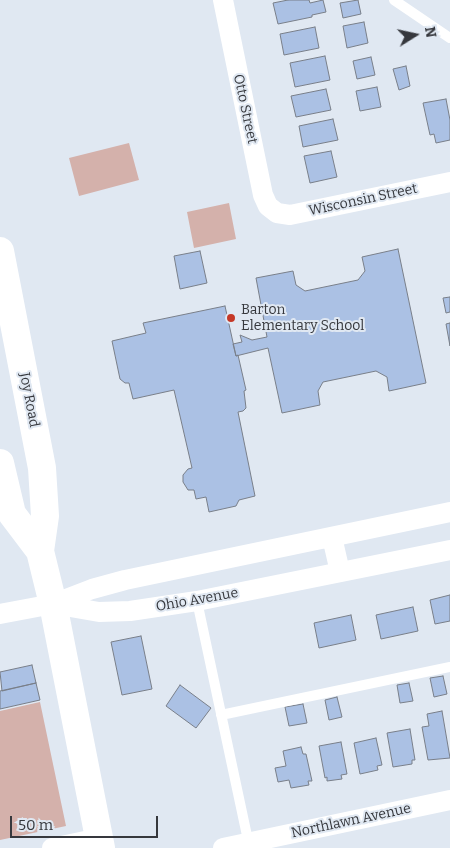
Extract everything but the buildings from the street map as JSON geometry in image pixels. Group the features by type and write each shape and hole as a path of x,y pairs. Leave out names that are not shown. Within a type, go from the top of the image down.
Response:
{"street":[{"name":"Otto Street","path":"223,0 263,195 268,206 277,213"},
{"name":"Wisconsin Street","path":"277,213 290,215 450,182"},
{"name":"Joy Road","path":"2,267 42,468 45,516 40,550 53,604 100,843"},
{"name":"Joy Road","path":"0,464 12,514 40,550"},
{"name":"Ohio Avenue","path":"0,614 53,604 92,589 124,580 450,512"},
{"path":"332,537 340,572"},
{"name":"Ohio Avenue","path":"53,604 99,612 130,611 197,601 450,550"},
{"name":"Northlawn Avenue","path":"223,848 249,845 450,800"},
{"path":"52,848 100,843"}],"lane":[{"path":"394,0 450,38"},
{"path":"197,601 249,845"},
{"path":"221,715 450,667"}],"shaded area":[{"path":"129,143 139,180 79,196 69,158"},
{"path":"229,203 236,239 194,248 187,212"},
{"path":"40,702 66,826 0,840 0,711"}],"place":[{"name":"Barton Elementary School","path":"231,318"}]}
